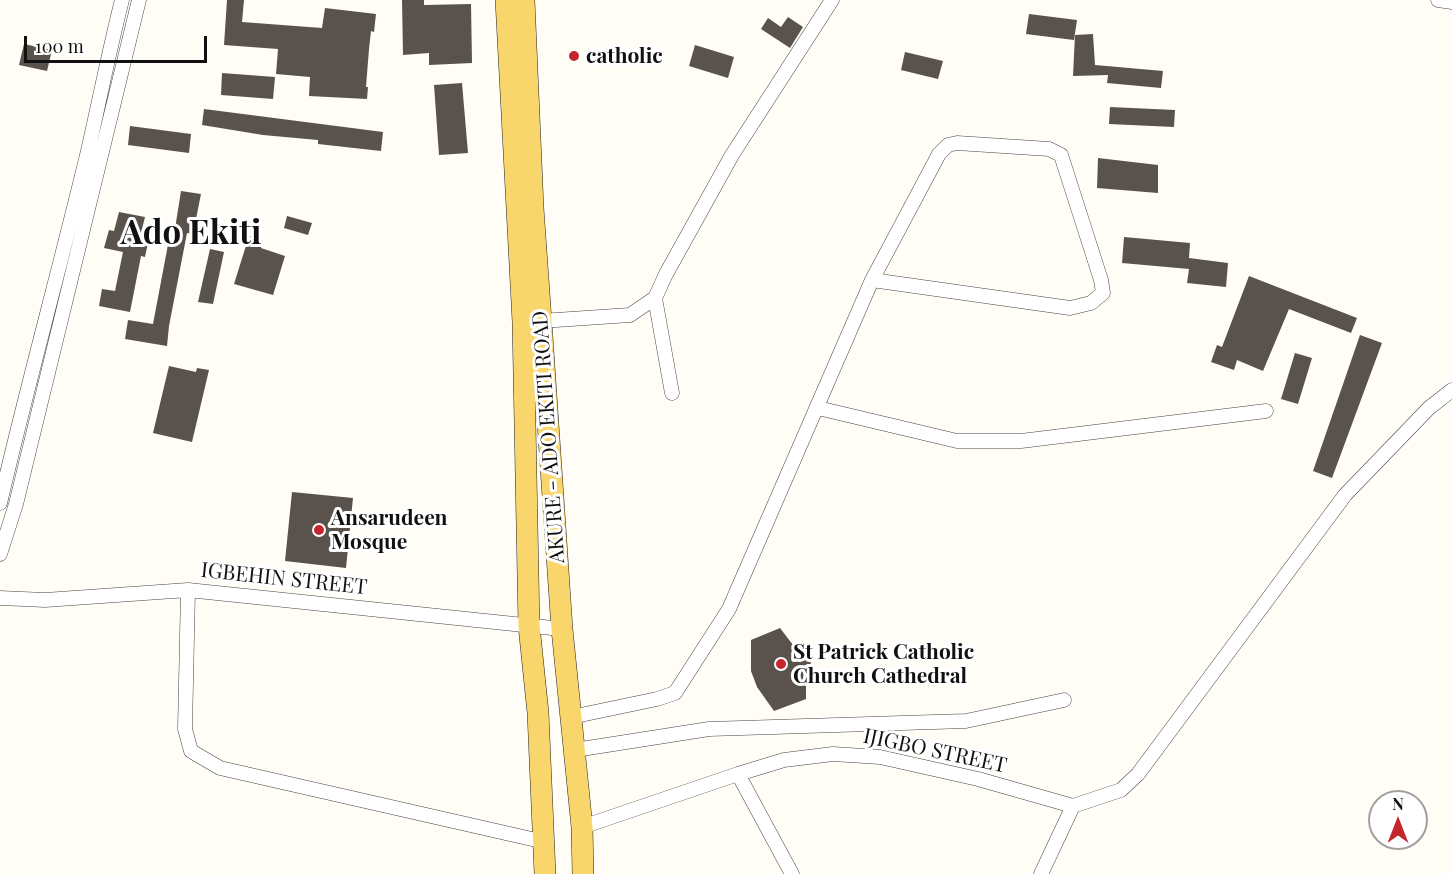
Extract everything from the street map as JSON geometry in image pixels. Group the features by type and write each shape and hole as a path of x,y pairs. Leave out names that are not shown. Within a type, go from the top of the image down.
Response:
{"main road":[{"name":"AKURE - ADO EKITI ROAD","path":"506,0 523,322 529,626 538,713 546,874"},
{"name":"AKURE - ADO EKITI ROAD","path":"524,0 540,321 562,629 582,827 583,874"}],"street":[{"path":"0,503 87,154 122,0"},
{"path":"0,554 16,504 139,0"},
{"path":"540,321 630,315 655,298 732,155 832,0"},
{"path":"1438,0 1452,2"},
{"path":"571,717 675,693 729,609 872,280 939,154 948,145 957,143 1049,149 1061,155 1101,280 1103,293 1091,303 1070,308 872,280"},
{"path":"655,298 672,393"},
{"path":"1041,874 1073,806 1121,790 1138,774 1345,495 1429,408 1452,390"},
{"path":"818,408 957,441 1021,441 1266,411"},
{"path":"188,590 185,729 191,751 220,768 545,842"},
{"name":"IGBEHIN STREET","path":"0,598 45,600 188,590 562,629"},
{"path":"575,750 708,729 966,721 1064,700"},
{"name":"IJIGBO STREET","path":"582,827 784,760 833,754 880,757 978,779 1073,806"},
{"path":"738,774 792,874"}],"building":[{"path":"227,0 244,0 242,22 322,28 325,8 376,14 369,49 367,99 309,96 310,77 276,74 278,49 224,45"},
{"path":"402,0 424,0 424,5 471,4 472,63 429,65 429,53 403,55"},
{"path":"1029,14 1077,20 1074,40 1026,34"},
{"path":"788,17 803,27 790,48 761,29 768,18 781,27"},
{"path":"1093,34 1095,65 1163,71 1161,88 1107,83 1108,75 1073,76 1075,35"},
{"path":"24,44 52,50 47,71 19,65"},
{"path":"695,45 734,57 728,78 689,66"},
{"path":"905,52 943,61 938,79 901,70"},
{"path":"222,73 275,77 273,99 221,95"},
{"path":"462,83 468,153 439,155 434,85"},
{"path":"1110,107 1175,110 1174,127 1109,124"},
{"path":"204,109 383,132 381,151 318,144 318,140 263,135 202,125"},
{"path":"130,126 191,134 189,153 128,145"},
{"path":"1098,158 1158,165 1158,193 1097,188"},
{"path":"181,191 201,194 193,234 187,233 167,346 125,339 128,320 153,324 170,234 174,235"},
{"path":"119,212 145,217 140,237 149,238 145,257 141,256 130,312 99,306 102,289 115,291 123,252 104,248 109,230 114,231"},
{"path":"287,216 312,223 308,235 284,228"},
{"path":"249,236 263,241 261,248 285,256 273,295 234,284"},
{"path":"1124,237 1190,243 1189,258 1228,263 1226,287 1187,283 1189,269 1122,263"},
{"path":"210,249 224,252 213,304 198,302"},
{"path":"1249,276 1357,318 1351,333 1289,309 1263,371 1237,360 1234,370 1211,362 1217,345 1222,347"},
{"path":"1360,335 1382,343 1332,478 1313,471"},
{"path":"1295,353 1312,358 1298,404 1281,399"},
{"path":"169,366 196,372 197,368 209,370 192,442 153,433"},
{"name":"Ansarudeen Mosque","path":"292,492 353,498 346,568 285,561"},
{"name":"St Patrick Catholic Church Cathedral","path":"780,628 793,645 798,643 810,656 812,675 806,680 806,699 774,711 757,687 751,671 751,640"}],"place":[{"name":"catholic","path":"574,56"},
{"name":"Ansarudeen Mosque","path":"319,530"},
{"name":"St Patrick Catholic Church Cathedral","path":"781,664"}],"district":[{"name":"Ado Ekiti","path":"191,234"}]}
